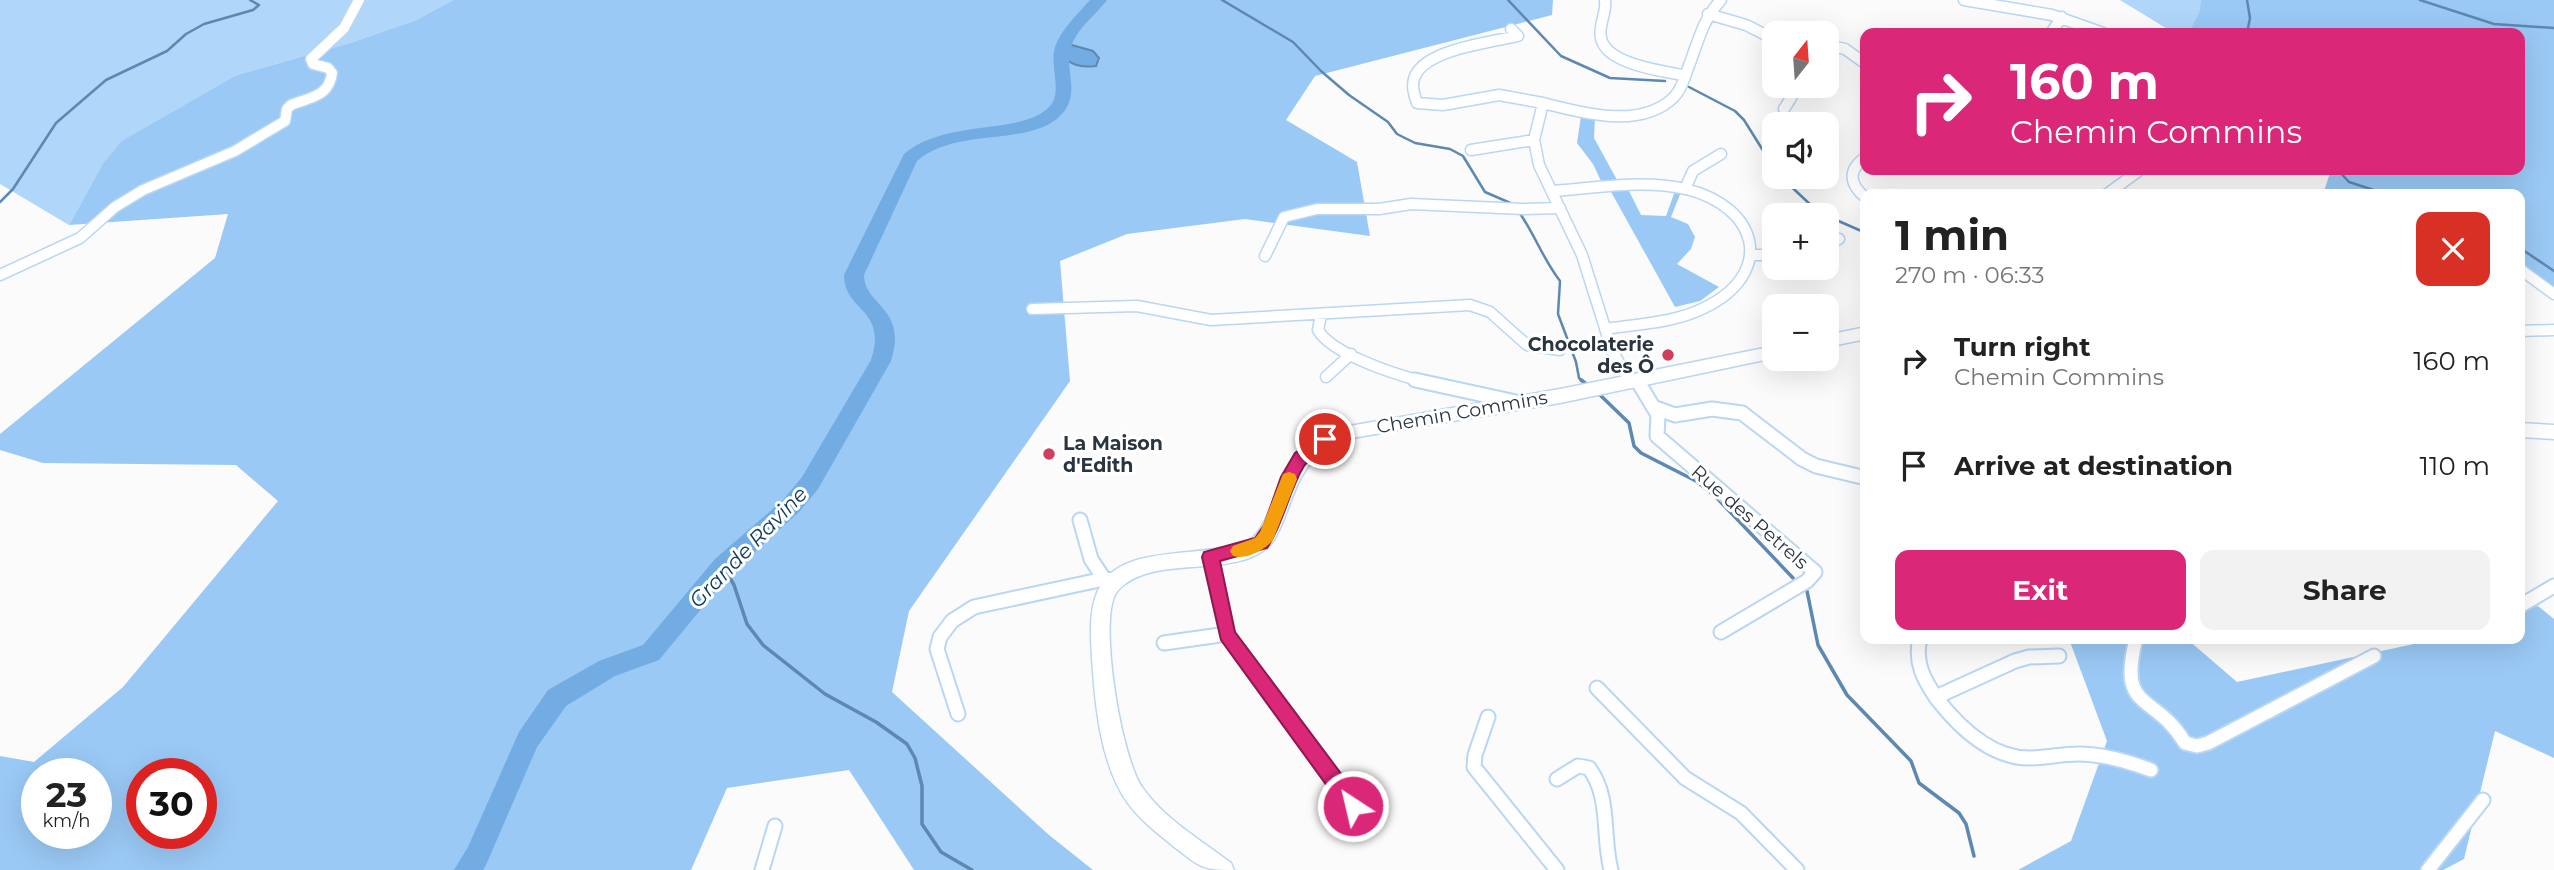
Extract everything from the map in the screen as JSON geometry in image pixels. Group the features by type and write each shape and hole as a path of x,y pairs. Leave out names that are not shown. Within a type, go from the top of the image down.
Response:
{"street":[{"path":"0,275 80,237 116,207 144,190 235,151 274,130 285,121 287,109 291,105 323,95 329,89 332,73 328,68 313,64 310,59 344,29 359,0"},
{"path":"1605,0 1607,13 1601,41 1606,50 1633,63 1684,75"},
{"path":"1511,29 1518,36 1434,59 1419,68 1412,89 1417,103 1423,106 1434,105 1493,95 1514,96 1594,115 1634,114 1653,110 1674,98 1699,27 1721,0"},
{"path":"1964,0 2012,6 2062,17 2090,28"},
{"path":"1708,14 1746,25 1762,33"},
{"path":"2054,28 2062,17"},
{"path":"1839,48 1860,60"},
{"path":"1784,109 1791,98"},
{"path":"1471,150 1534,140 1543,103"},
{"name":"Rue des Petrels","path":"1534,140 1539,165 1582,256 1612,350 1658,415 1657,436 1815,572 1807,581 1721,632"},
{"path":"1685,189 1690,173 1706,160 1721,154"},
{"path":"1860,161 1852,167 1849,175 1860,194"},
{"path":"2114,189 2133,175"},
{"path":"1553,191 1642,186 1685,189 1718,201 1733,211 1752,237 1753,255 1740,281 1724,297 1691,314 1605,329"},
{"path":"1265,256 1284,217 1296,212 1342,207 1376,209 1408,204 1525,212 1560,208"},
{"path":"1753,255 1762,255"},
{"path":"2525,273 2554,294"},
{"path":"1032,309 1137,306 1211,320 1478,306 1490,312 1527,345 1560,349"},
{"path":"1321,315 1318,330 1320,335 1351,354 1395,375 1450,390 1519,402"},
{"path":"2525,331 2554,330"},
{"path":"1839,339 1860,334"},
{"path":"1326,377 1351,354"},
{"name":"Chemin Commins","path":"958,714 937,649 940,637 952,621 974,607 1110,579 1133,570 1210,557 1261,543 1271,528 1290,477 1301,458 1325,439 1344,433 1582,391 1762,354"},
{"path":"1652,407 1675,415 1712,409 1742,413 1802,459 1816,466 1860,477"},
{"path":"2525,430 2554,432"},
{"path":"1080,520 1091,559 1110,579 1105,595 1101,630 1110,723 1124,776 1133,793 1149,811 1223,870"},
{"path":"1210,557 1227,634 1351,801 1354,812 1352,828"},
{"path":"2525,603 2554,586"},
{"path":"1164,643 1227,634"},
{"path":"1919,644 1917,664 1936,697 1954,722 1985,746 2020,758 2089,753 2124,759 2151,770"},
{"path":"2134,644 2127,668 2132,690 2143,702 2175,725 2185,743 2197,746 2208,743 2374,656"},
{"path":"1936,697 2015,660 2059,656"},
{"path":"1597,688 1684,778 1732,806 1797,870"},
{"path":"1488,717 1474,766 1557,870"},
{"path":"1557,779 1578,766 1588,768 1598,779 1603,795 1605,847 1611,870"},
{"path":"2428,870 2483,800"},
{"path":"762,870 775,826"}],"shaded area":[{"path":"0,0 453,0 416,20 353,42 237,75 102,165 69,225 0,184"},
{"path":"453,0 1553,0 1552,15 1315,76 1286,120 1357,162 1370,236 1245,219 1127,234 1060,261 1070,381 909,611 892,692 1049,835 1093,870 914,870 849,770 727,788 691,870 0,870 0,756 21,760 21,849 112,849 112,758 39,758 123,687 278,501 236,465 43,463 0,450 0,434 215,258 228,214 69,225 102,165 122,141 237,75 353,42 416,20"},
{"path":"2120,0 2201,0 2199,12 2191,28 2166,28"},
{"path":"2201,0 2554,0 2554,292 2525,270 2525,189 2325,189 2329,175 2525,175 2525,28 2191,28 2199,12"},
{"path":"1068,44 1093,51 1099,58 1096,66 1080,66 1067,60 1059,53 1060,46"},
{"path":"1581,116 1595,118 1594,138 1617,180 1601,181 1593,164 1577,143"},
{"path":"1628,189 1641,215 1666,216 1675,191 1681,192 1671,217 1688,224 1695,237 1691,249 1677,264 1719,287 1700,301 1675,307 1610,190"},
{"path":"2538,606 2554,619 2554,758 2495,731 2464,859 2443,870 2018,870 2071,841 2107,741 2071,644 2193,644 2237,682 2414,644 2525,644 2525,610"}],"waterway":[{"path":"0,202 13,189 56,123 106,80 167,51 186,34 204,24 253,10 259,5 250,0"},
{"name":"Grande Ravine","path":"467,870 477,856 528,740 557,698 607,668 651,653 723,566 791,506 810,483 881,361 885,349 885,329 870,303 854,287 854,275 910,158 922,147 938,140 1032,124 1056,110 1064,93 1061,65 1063,47 1074,29 1099,0"},
{"path":"1222,0 1293,42 1321,71 1349,95 1388,122 1397,134 1415,143 1450,149 1463,156 1485,192 1515,205"},
{"path":"1508,0 1561,56 1610,78 1665,81"},
{"path":"2247,0 2250,18 2248,28"},
{"path":"2420,0 2494,24 2554,28"},
{"path":"1689,87 1735,111 1762,149"},
{"path":"2343,175 2349,182 2371,189"},
{"path":"1794,189 1809,203"},
{"path":"1519,212 1560,281 1558,314 1576,362 1579,378 1583,381"},
{"path":"1839,221 1860,230"},
{"path":"2525,251 2554,271"},
{"path":"1581,380 1588,385"},
{"path":"1597,392 1629,423 1634,446 1641,453 1696,481 1715,496 1793,578"},
{"path":"723,566 734,585 747,624 763,645 825,694 876,722 907,744 915,758 922,786 922,824 941,852 972,870"},
{"path":"1807,591 1818,645 1847,695 1911,761 1919,783 1959,813 1966,824 1974,856"}],"slow traffic":[{"path":"1239,551 1261,543 1267,535 1289,479"}],"place":[{"name":"Chocolaterie des Ô","path":"1668,355"},
{"name":"La Maison d'Edith","path":"1049,454"}],"route":[{"path":"1325,439 1301,458 1290,477 1271,528 1261,543 1230,554 1210,557 1227,634 1353,806"}]}
